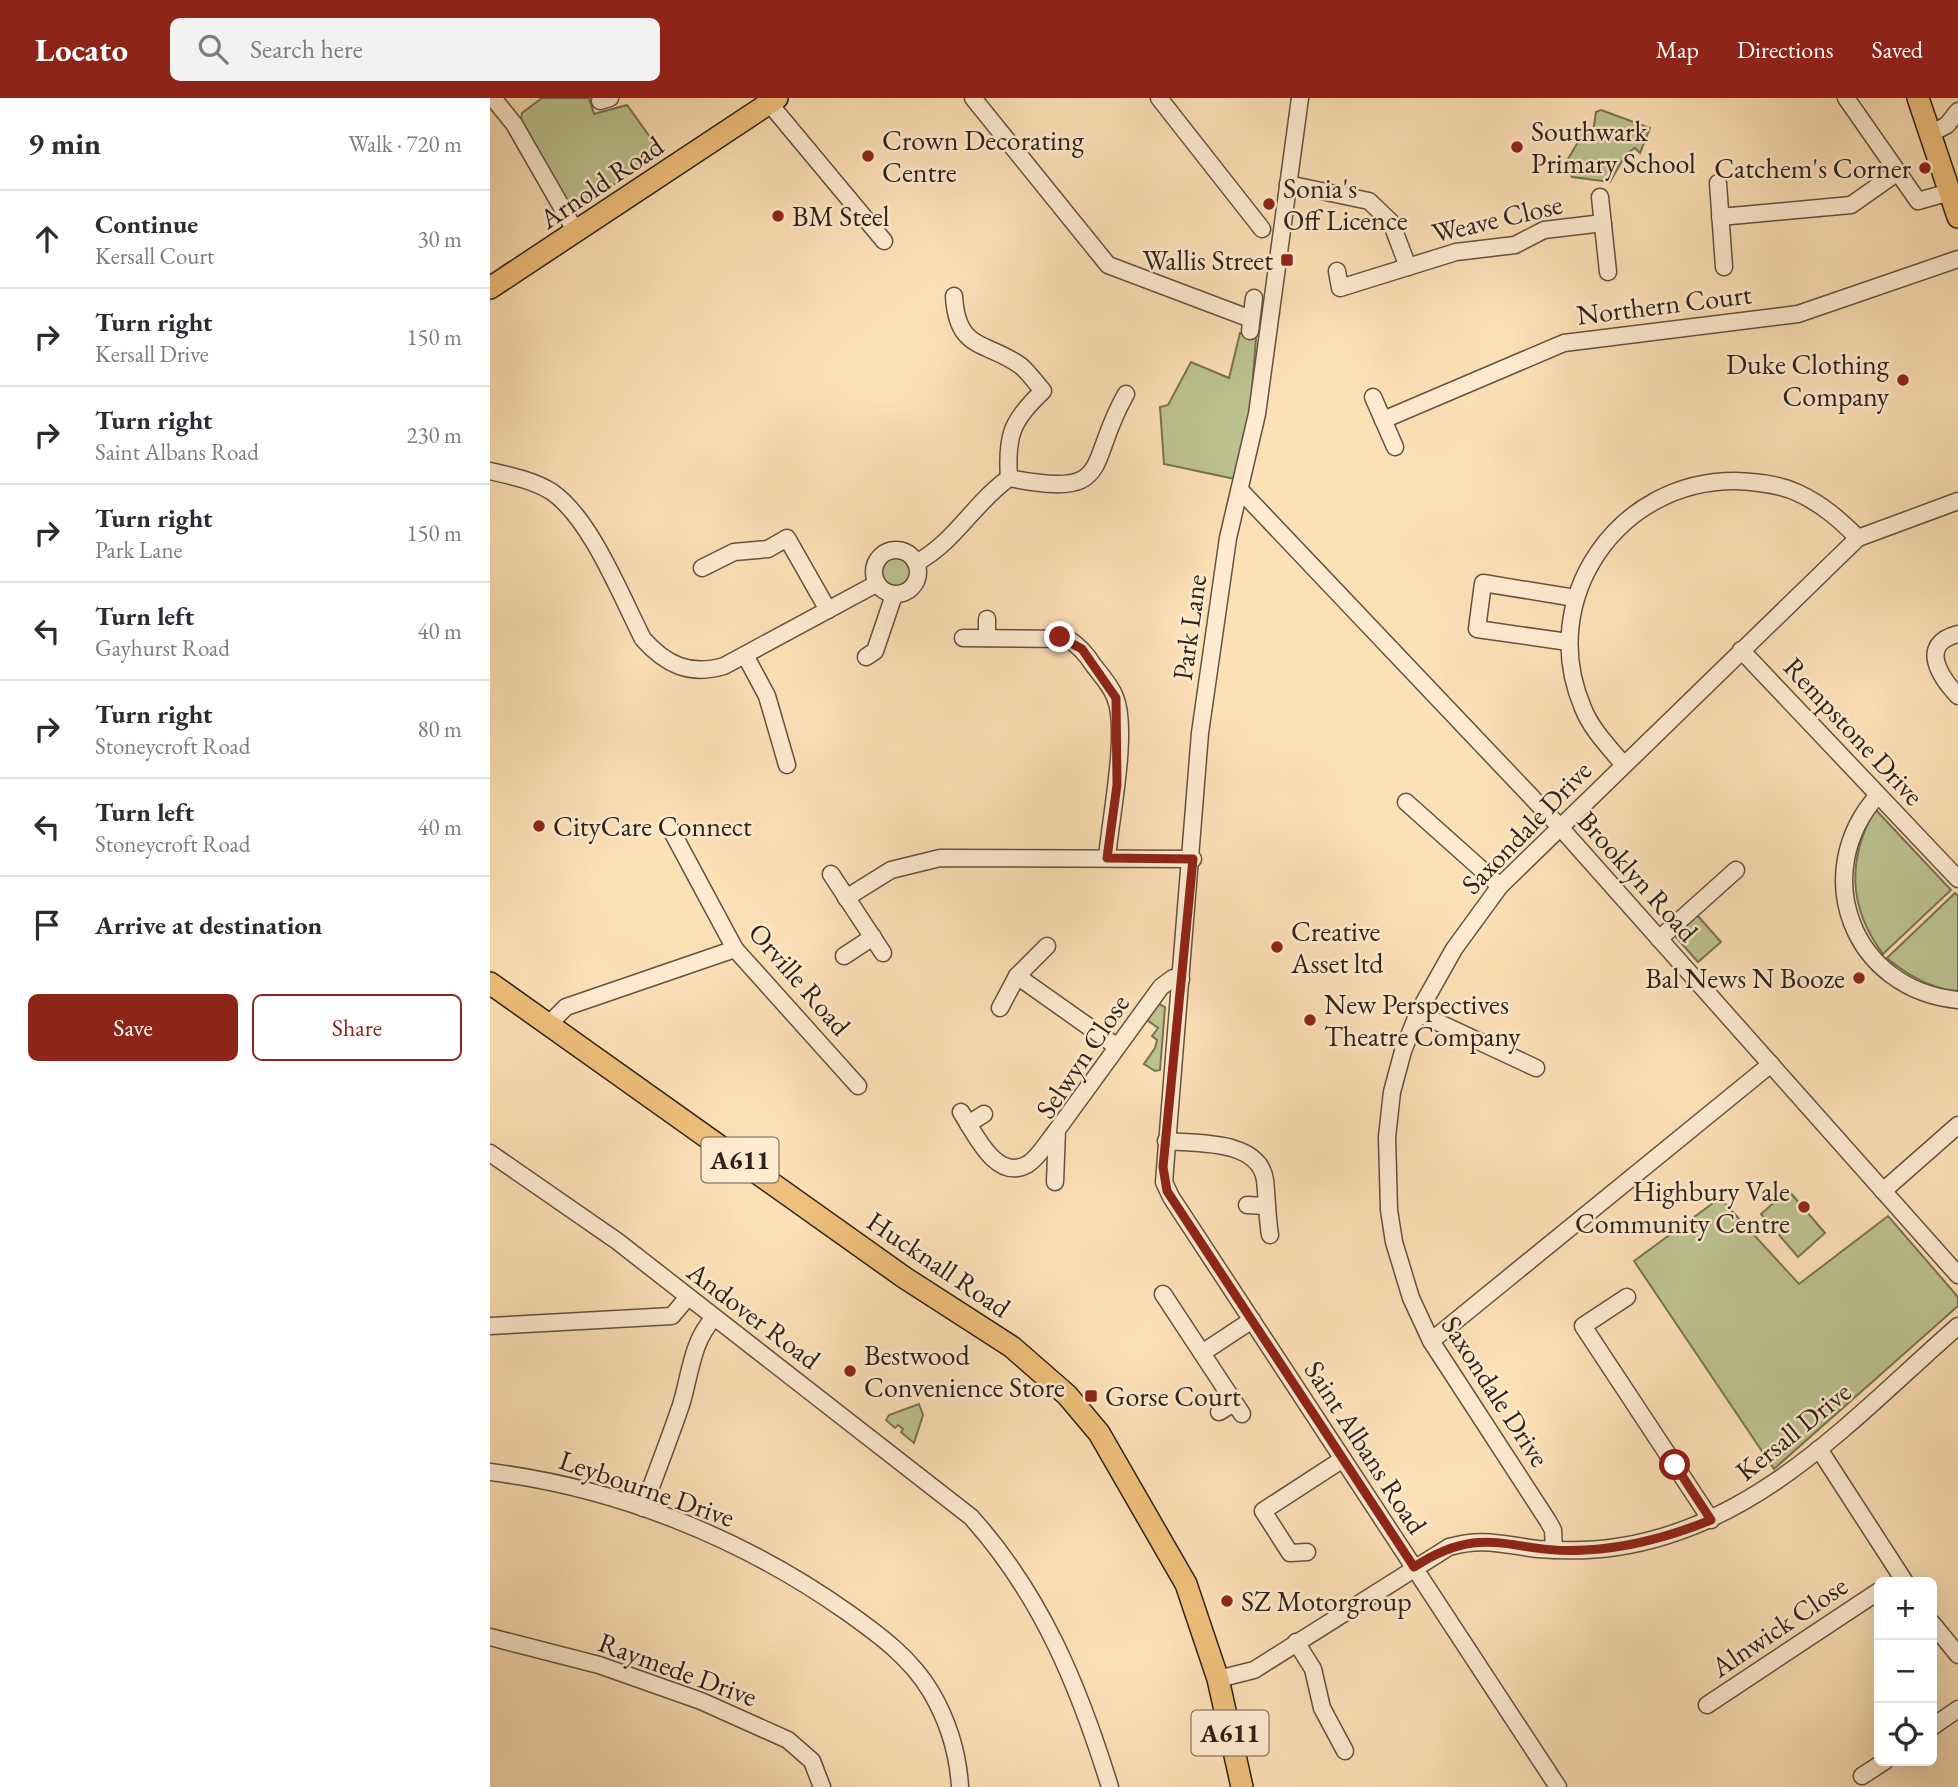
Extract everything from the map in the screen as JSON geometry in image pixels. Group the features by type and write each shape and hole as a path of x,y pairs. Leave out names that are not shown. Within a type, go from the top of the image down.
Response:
{"main road":[{"path":"1918,98 1958,217"},
{"name":"Arnold Road","path":"490,288 773,101"},
{"name":"Hucknall Road","path":"490,983 905,1278 1012,1346 1067,1395 1104,1442 1186,1584 1218,1679 1242,1787"}],"street":[{"path":"493,98 514,124 576,232"},
{"path":"973,98 1108,265 1251,325 1254,298"},
{"path":"1159,98 1262,229"},
{"name":"Park Lane","path":"1163,1167 1193,859 1200,733 1228,538 1257,414 1300,98"},
{"path":"1846,98 1918,201 1950,192"},
{"path":"773,101 884,242"},
{"path":"1930,134 1947,125 1958,111"},
{"path":"1720,217 1851,205 1898,172"},
{"path":"1718,183 1724,267"},
{"path":"1288,184 1369,201 1391,222 1408,267"},
{"name":"Weave Close","path":"1600,197 1608,272"},
{"name":"Weave Close","path":"1337,271 1340,288 1456,252 1515,246 1544,230 1603,223"},
{"name":"Northern Court","path":"1383,420 1563,343 1798,314 1958,259"},
{"path":"954,296 955,314 972,340 1021,366 1049,397 1023,410 1012,428 1007,449 1009,478"},
{"path":"916,563 951,539 987,494 1009,478 1055,486 1084,479 1103,452 1110,422 1126,394"},
{"path":"1373,397 1395,447"},
{"path":"490,471 529,480 550,491 569,506 583,524 643,639 656,654 689,670 708,671 746,655 876,584"},
{"path":"1623,764 1583,709 1573,676 1568,642 1575,597 1590,564 1613,532 1644,506 1675,491 1717,481 1758,482 1797,493 1832,513 1858,538"},
{"name":"Brooklyn Road","path":"1241,491 1559,826 1958,1275"},
{"name":"Saxondale Drive","path":"1554,1550 1548,1521 1431,1341 1411,1298 1397,1252 1389,1210 1386,1173 1392,1092 1403,1051 1418,1013 1454,949 1500,886 1559,826 1858,538 1958,502"},
{"path":"702,568 734,552 768,549 787,538 828,610"},
{"path":"886,552 906,552 916,563 916,582 907,592 894,595 876,584 876,563 886,552"},
{"path":"1568,642 1477,629 1483,583 1575,597"},
{"path":"866,657 875,650 894,595"},
{"path":"987,619 987,638"},
{"path":"1958,634 1949,636 1939,646 1936,659 1938,672 1958,696"},
{"path":"963,638 1068,639 1082,649 1116,698 1117,785 1107,858"},
{"name":"Rempstone Drive","path":"1741,650 1958,879"},
{"path":"746,655 767,696 787,765"},
{"path":"1878,795 1861,814 1850,836 1845,868 1845,896 1852,923 1877,964 1895,979 1917,990 1958,1000"},
{"path":"1406,802 1500,886"},
{"name":"Orville Road","path":"670,828 735,949 858,1086"},
{"path":"846,898 891,870 940,858 1193,859"},
{"path":"1659,939 1736,870"},
{"path":"831,874 883,953"},
{"path":"844,956 873,937"},
{"path":"1000,1008 1017,976 1047,946"},
{"path":"550,1024 566,1007 735,949"},
{"path":"1017,976 1116,1046"},
{"name":"Selwyn Close","path":"1055,1182 1057,1130 1161,987 1173,978 1181,979"},
{"path":"1418,1013 1536,1068"},
{"path":"1431,1341 1771,1064"},
{"path":"984,1114 965,1118 986,1153 1004,1166 1013,1168 1030,1163 1057,1130"},
{"path":"1883,1191 1958,1125"},
{"path":"1166,1141 1234,1149 1249,1155 1265,1179 1265,1206 1270,1235"},
{"name":"Andover Road","path":"490,1153 617,1241 687,1298 948,1497 989,1536 1025,1584 1062,1653 1086,1712 1110,1787"},
{"name":"Saint Albans Road","path":"1163,1167 1167,1191 1558,1787"},
{"path":"1247,1205 1265,1206"},
{"path":"1163,1294 1238,1408 1219,1412"},
{"path":"1627,1297 1583,1326 1711,1520"},
{"path":"490,1326 673,1316 687,1298"},
{"path":"643,1508 681,1404 698,1343 705,1326 713,1318"},
{"path":"1202,1353 1252,1320"},
{"name":"Kersall Drive","path":"1218,1679 1254,1670 1436,1553 1466,1542 1499,1541 1554,1550 1584,1551 1636,1544 1711,1520 1768,1489 1819,1449 1958,1326"},
{"path":"1819,1449 1897,1577"},
{"path":"1293,1557 1263,1511 1343,1459"},
{"name":"Leybourne Drive","path":"490,1472 582,1489 694,1526 741,1548 817,1591 877,1633 906,1660 930,1690 947,1724 958,1762 960,1787"},
{"name":"Alnwick Close","path":"1707,1705 1874,1594"},
{"path":"1937,1629 1958,1655"},
{"name":"Raymede Drive","path":"490,1637 599,1665 701,1701 789,1740 812,1761 822,1787"},
{"path":"1297,1642 1312,1669 1322,1709 1345,1751"},
{"path":"1937,1724 1958,1709"},
{"path":"1862,1776 1877,1766"}],"green space":[{"path":"542,98 589,98 594,114 627,105 662,154 572,211 521,119 522,113"},
{"path":"1601,110 1650,128 1640,153 1635,148 1626,154 1610,182 1572,177 1565,164 1584,132 1588,136 1593,132 1596,112"},
{"path":"1240,333 1256,338 1250,414 1235,479 1164,464 1160,407 1168,405 1191,362 1229,378"},
{"path":"896,558 907,562 911,573 907,584 896,588 885,584 881,573 885,562"},
{"path":"1875,809 1951,890 1883,954 1863,919 1855,883 1860,847"},
{"path":"1955,893 1958,896 1958,991 1920,980 1887,958"},
{"path":"1697,915 1721,942 1698,962 1675,936"},
{"path":"1159,1004 1165,1007 1160,1070 1155,1071 1144,1064 1155,1048 1157,1040 1152,1036 1158,1028 1147,1020"},
{"path":"1788,1190 1825,1233 1798,1257 1761,1214"},
{"path":"1720,1198 1799,1284 1888,1216 1958,1297 1958,1306 1774,1469 1634,1261"},
{"path":"919,1404 923,1415 914,1443 901,1432 903,1429 898,1425 895,1428 886,1420 889,1415"}],"place":[{"name":"Southwark Primary School","path":"1517,147"},
{"name":"Crown Decorating Centre","path":"868,156"},
{"name":"Catchem's Corner","path":"1925,168"},
{"name":"Sonia's Off Licence","path":"1269,204"},
{"name":"BM Steel","path":"778,216"},
{"name":"Wallis Street","path":"1287,260"},
{"name":"Duke Clothing Company","path":"1903,380"},
{"name":"CityCare Connect","path":"539,826"},
{"name":"Creative Asset ltd","path":"1277,947"},
{"name":"Bal News N Booze","path":"1859,978"},
{"name":"New Perspectives Theatre Company","path":"1310,1020"},
{"name":"Highbury Vale Community Centre","path":"1804,1207"},
{"name":"Bestwood Convenience Store","path":"850,1371"},
{"name":"Gorse Court","path":"1091,1396"},
{"name":"SZ Motorgroup","path":"1227,1601"}],"route":[{"path":"1060,637 1076,643 1082,649 1116,698 1119,719 1117,785 1107,858 1193,859 1163,1167 1167,1191 1414,1567 1436,1553 1466,1542 1499,1541 1535,1548 1584,1551 1646,1542 1711,1520 1675,1465"}]}
